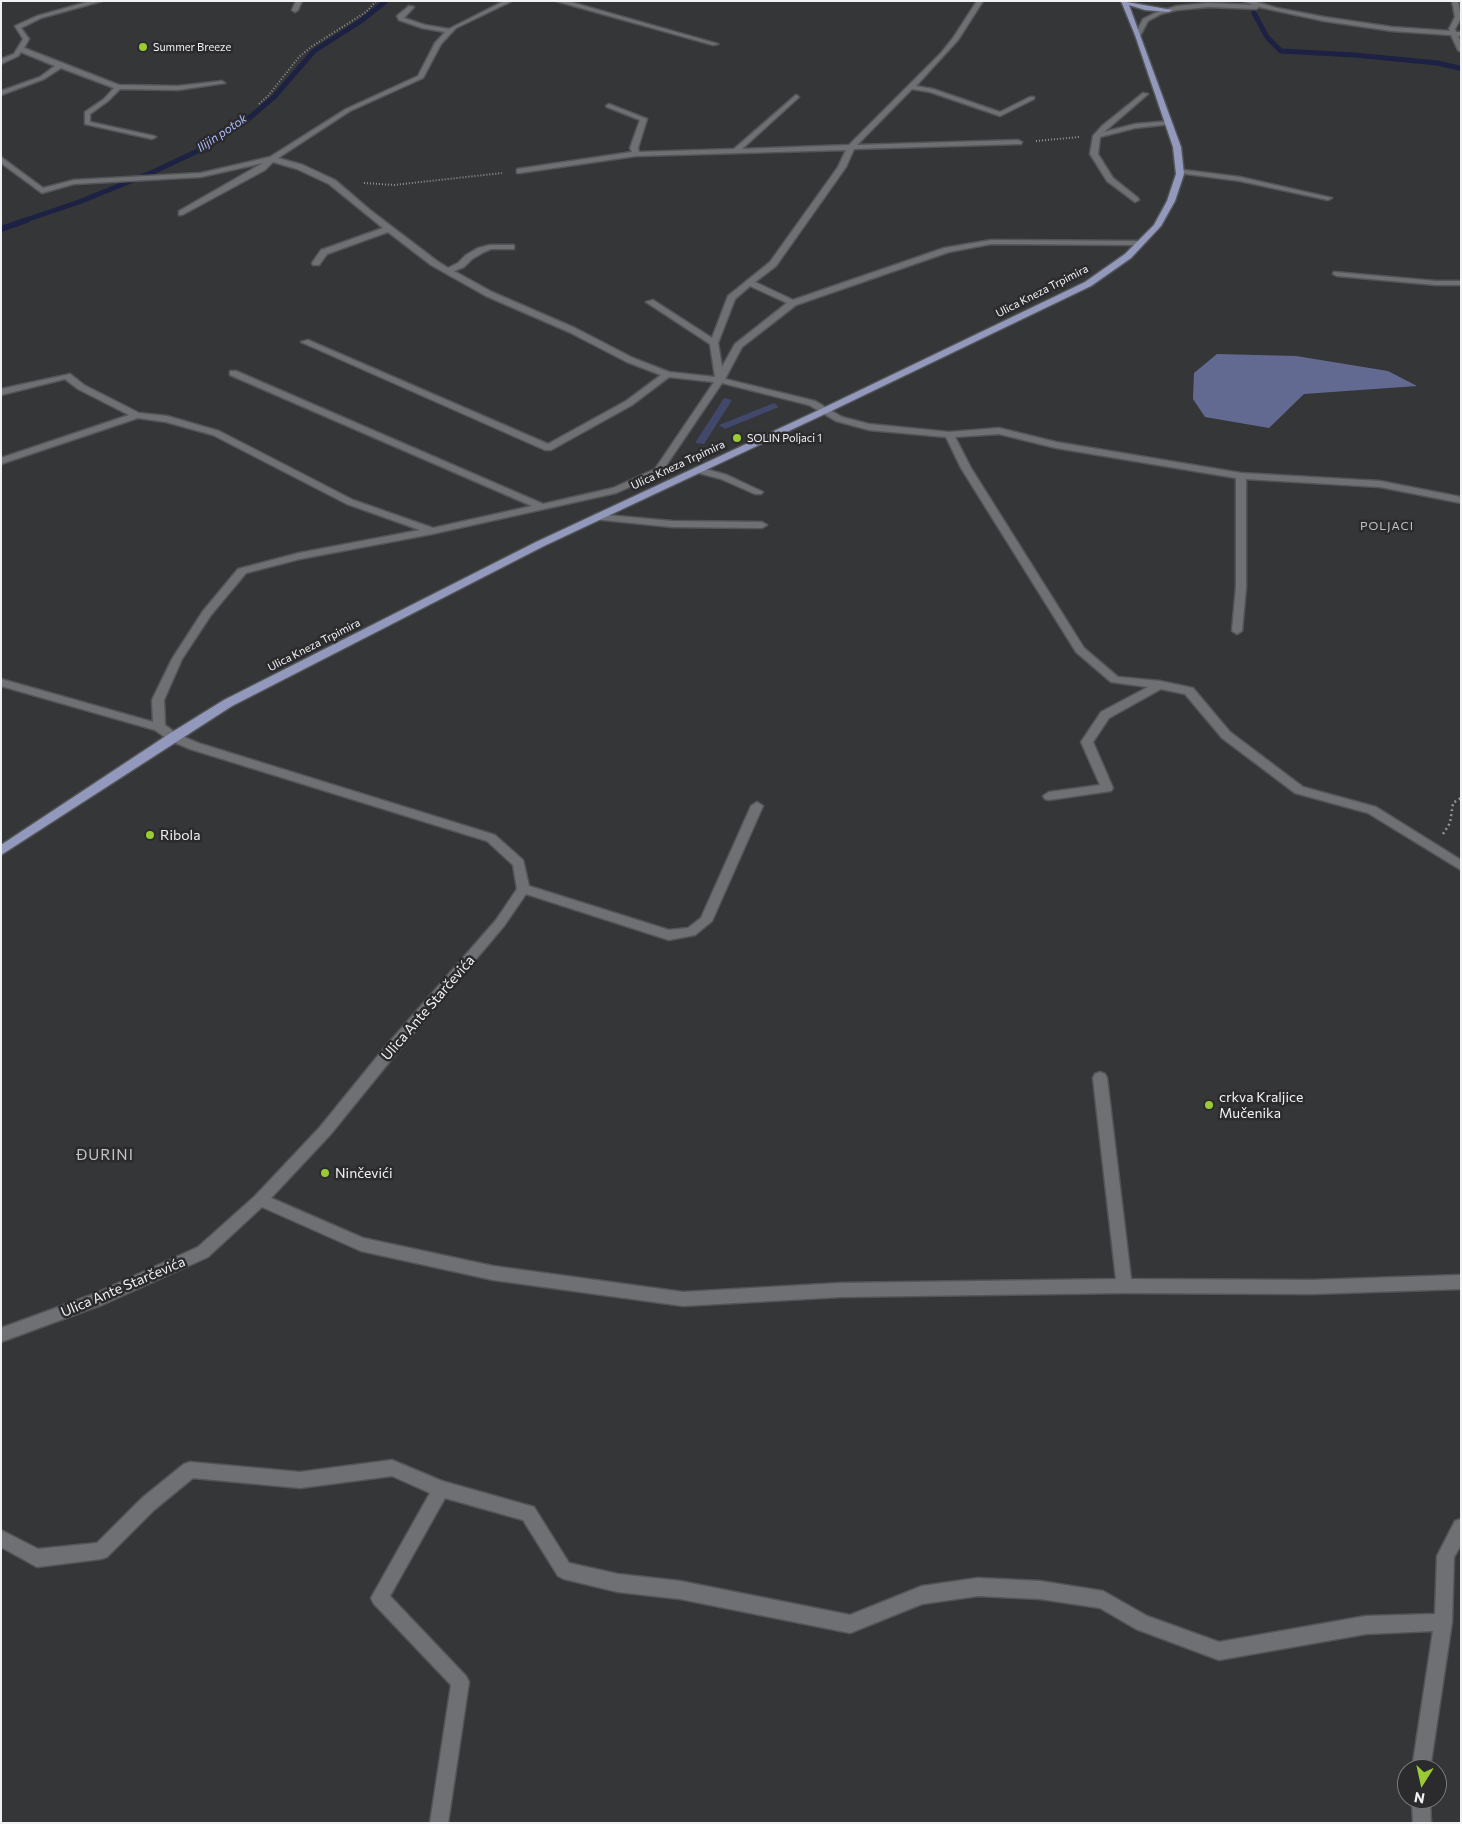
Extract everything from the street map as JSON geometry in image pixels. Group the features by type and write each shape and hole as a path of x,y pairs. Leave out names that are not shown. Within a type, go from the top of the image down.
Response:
{"main road":[{"path":"1124,2 1145,8 1169,10"},
{"name":"Ulica Kneza Trpimira","path":"1,851 173,737 228,703 596,517 824,411 1088,284 1128,256 1157,226 1171,201 1179,171 1177,147 1170,123 1124,2"}],"street":[{"path":"1,62 16,55 26,39 17,27 39,17 99,1"},
{"path":"295,10 299,1"},
{"path":"182,213 262,168 272,159 348,110 421,77 438,43 454,27 509,1"},
{"path":"559,1 715,44"},
{"path":"720,380 714,344 731,298 773,264 842,166 851,147 912,87 956,39 980,1"},
{"path":"1246,1 1276,10"},
{"path":"1455,1 1458,17 1452,29 1457,34 1461,50"},
{"path":"491,4 499,6"},
{"path":"1138,35 1145,20 1169,10 1209,5 1276,10 1392,29 1457,34"},
{"path":"411,7 400,16 401,19 424,27 450,31"},
{"path":"20,49 118,87 178,88 222,83"},
{"path":"1,93 42,78 60,66"},
{"path":"118,87 106,100 87,114 87,122 152,138"},
{"path":"912,87 931,90 1000,114 1032,98"},
{"path":"1135,200 1110,179 1094,154 1098,136 1104,127 1145,94"},
{"path":"737,150 796,97"},
{"path":"609,106 644,118 642,130 634,148 636,154"},
{"path":"1098,136 1135,126 1170,123"},
{"path":"520,171 636,154 974,145 1018,142"},
{"path":"1,159 42,191 74,182 201,174 272,159 300,167 332,182 434,263 489,294 572,330 630,360 667,374 720,380 812,403 838,418 868,427 950,435 999,430 1056,445 1241,476 1380,484 1461,500"},
{"path":"1179,171 1240,179 1328,198"},
{"path":"316,263 324,252 370,234 389,229"},
{"path":"159,727 158,700 177,659 207,613 242,572 299,556 432,531 616,490 658,471 720,380 738,346 793,303 947,250 991,242 1140,243"},
{"path":"448,271 461,266 469,257 481,250 490,247 511,246"},
{"path":"1337,274 1436,283 1461,283"},
{"path":"750,283 793,303"},
{"path":"650,302 714,344"},
{"path":"305,342 548,448 630,403 667,374"},
{"path":"233,373 540,506"},
{"path":"1,392 67,376 81,387 137,415 166,419 216,433 350,502 432,531"},
{"path":"1,461 137,415"},
{"path":"950,435 966,468 1080,650 1115,680 1160,685 1189,691 1226,735 1298,790 1372,810 1461,866"},
{"path":"698,470 724,477 758,492"},
{"path":"1237,631 1241,587 1241,476"},
{"path":"596,517 672,524 762,525"},
{"path":"1,682 159,727 173,737 194,746 490,838 519,863 523,890 669,935 691,932 706,921 757,806"},
{"path":"1049,796 1107,788 1087,742 1105,715 1160,685"},
{"name":"Ulica Ante Starčevića","path":"1,1335 100,1299 203,1252 260,1200 325,1131 390,1050 500,924 523,890"},
{"path":"1100,1078 1124,1286"},
{"path":"260,1200 361,1244 494,1273 683,1299 841,1290 1124,1286 1312,1287 1461,1282"},
{"path":"1,1538 37,1558 101,1551 148,1504 190,1470 300,1480 392,1468 441,1490 528,1513 564,1570 618,1583 680,1590 850,1624 922,1595 978,1587 1040,1590 1103,1600 1142,1624 1219,1651 1366,1624 1443,1622"},
{"path":"439,1823 460,1682 380,1598 441,1490"},
{"path":"1422,1759 1443,1622 1446,1556 1461,1527"},
{"path":"1421,1809 1422,1823"}],"path":[{"path":"259,104 268,96 299,57 311,47 366,12 376,1"},
{"path":"1018,142 1098,136"},
{"path":"332,182 394,185 520,171"},
{"path":"1434,849 1450,823 1454,802 1461,798"}],"shaded area":[{"path":"1217,354 1296,356 1388,371 1417,386 1304,394 1269,428 1205,417 1193,399 1194,373"},
{"path":"724,398 732,400 704,444 695,443"},
{"path":"774,403 779,407 725,429 719,425"}],"waterway":[{"name":"Ilijin potok","path":"23,221 79,202 153,172 204,148 248,119 274,97 314,51 361,21 386,1"},
{"path":"1254,13 1267,37 1281,51 1355,55 1437,63 1459,68"},
{"name":"Ilijin potok","path":"1,229 27,220"}],"place":[{"name":"Summer Breeze","path":"143,47"},
{"name":"SOLIN Poljaci 1","path":"737,438"},
{"name":"Ribola","path":"150,835"},
{"name":"crkva Kraljice Mučenika","path":"1209,1105"},
{"name":"Ninčevići","path":"325,1173"}],"district":[{"name":"POLJACI","path":"1387,526"},
{"name":"ĐURINI","path":"105,1155"}]}
